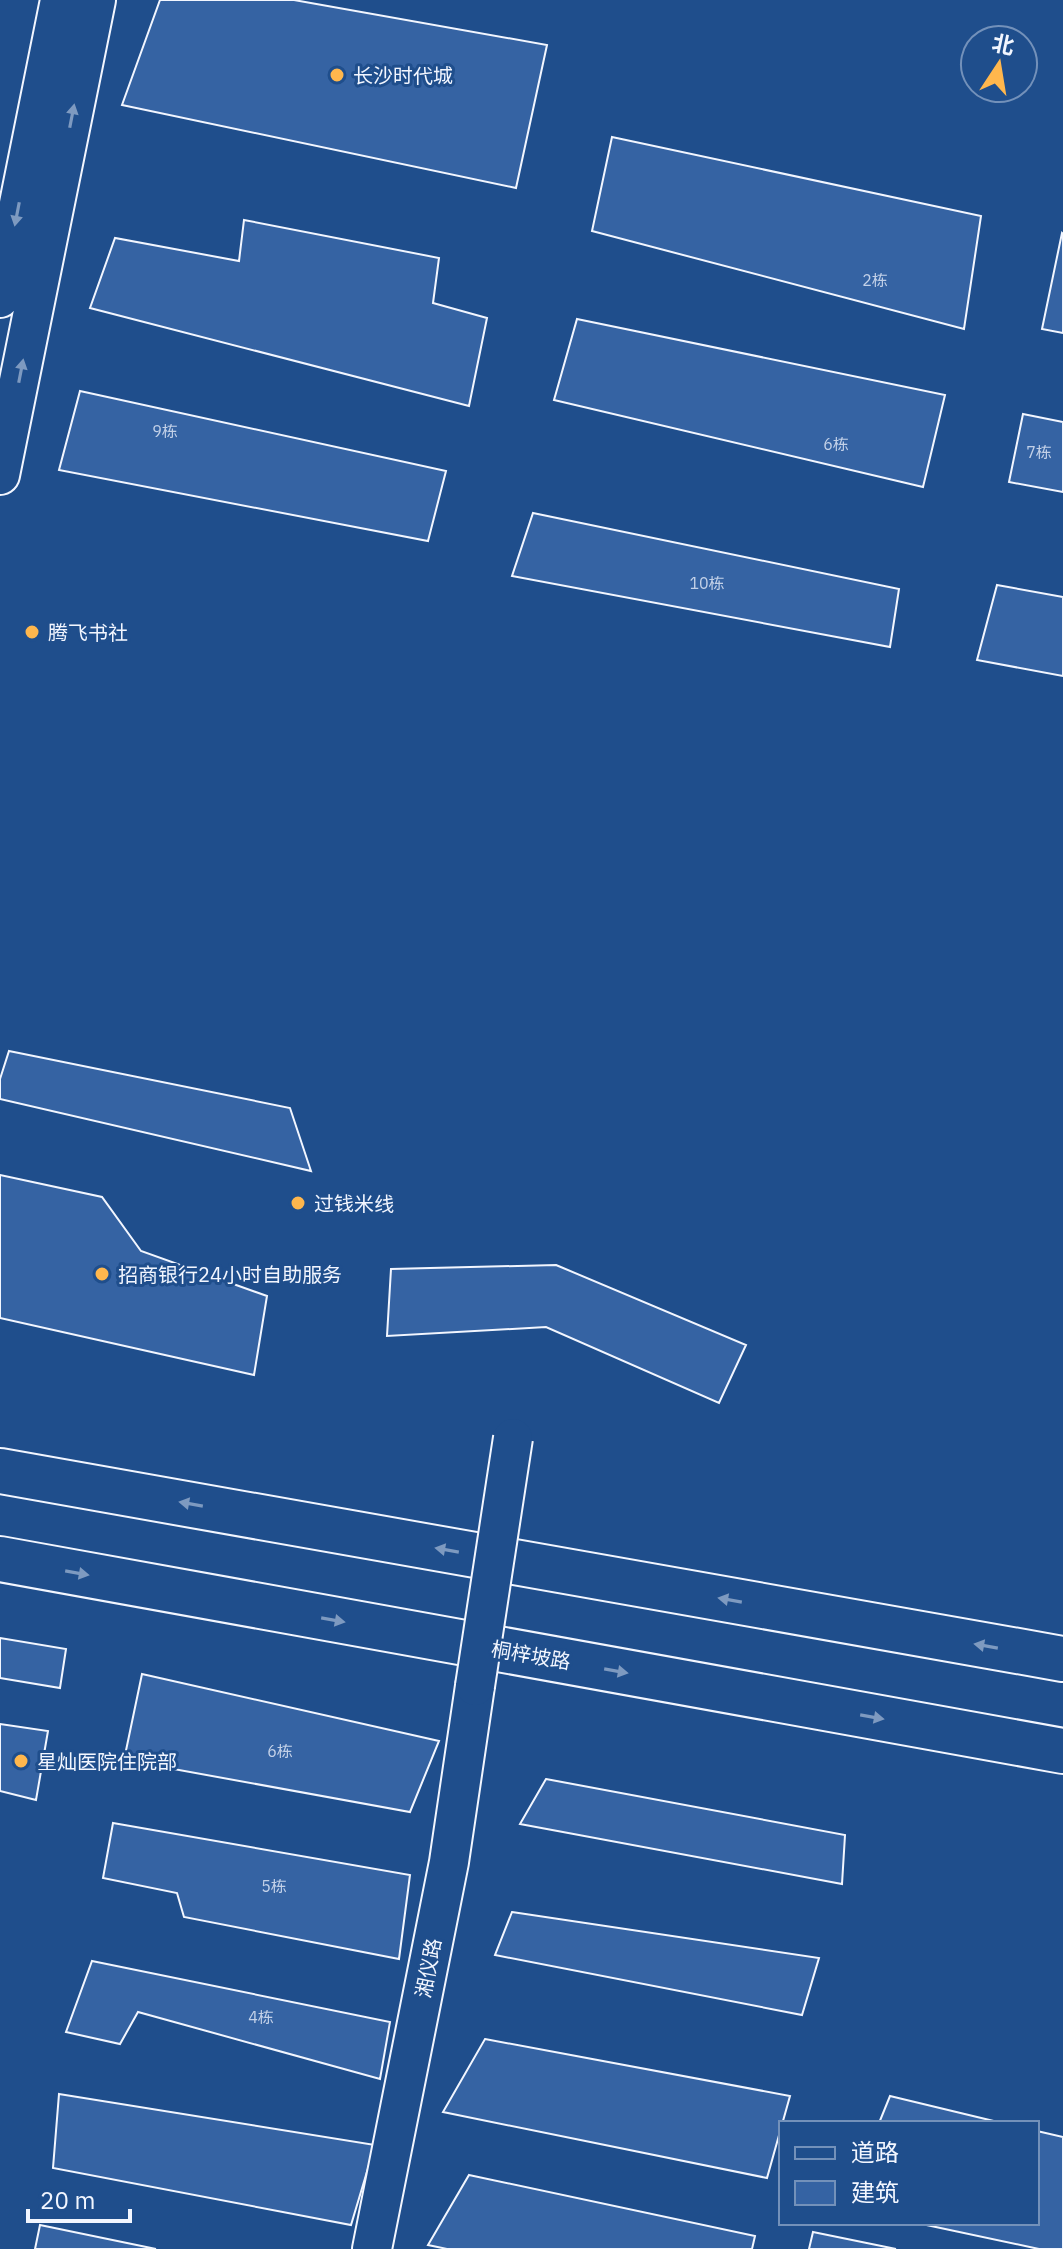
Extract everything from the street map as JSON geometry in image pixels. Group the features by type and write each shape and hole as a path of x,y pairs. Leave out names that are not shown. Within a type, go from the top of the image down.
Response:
{"main road":[{"path":"0,1471 1063,1659"},
{"name":"桐梓坡路","path":"0,1559 1063,1751"}],"street":[{"path":"0,298 60,0"},
{"path":"0,475 96,0"},
{"name":"湘仪路","path":"372,2249 449,1862 513,1438"}],"building":[{"name":"长沙时代城","path":"160,0 294,0 547,45 516,188 122,105"},
{"path":"612,137 981,216 964,329 592,231"},
{"path":"244,220 439,258 433,303 487,318 469,406 90,308 115,238 239,261"},
{"path":"1063,234 1063,333 1042,329"},
{"path":"577,319 945,395 923,487 554,400"},
{"path":"80,391 446,471 428,541 59,470"},
{"path":"1023,414 1063,422 1063,492 1009,482"},
{"path":"533,513 899,589 890,647 512,576"},
{"path":"997,585 1063,597 1063,676 977,660"},
{"path":"9,1051 290,1108 311,1171 0,1099 0,1079"},
{"name":"招商银行24小时自助服务","path":"0,1175 102,1197 141,1251 267,1296 254,1375 0,1318"},
{"path":"556,1265 746,1345 719,1403 546,1327 387,1336 391,1269"},
{"path":"0,1638 66,1649 60,1688 0,1678"},
{"path":"142,1674 439,1741 410,1812 124,1760"},
{"name":"星灿医院住院部","path":"0,1724 48,1731 36,1800 0,1791"},
{"path":"546,1779 845,1835 842,1884 520,1824"},
{"path":"113,1823 410,1875 399,1959 184,1917 177,1893 103,1878"},
{"path":"512,1912 819,1958 802,2015 495,1955"},
{"path":"92,1961 390,2022 380,2079 138,2012 120,2044 66,2032"},
{"path":"485,2039 790,2096 783,2121 779,2121 779,2135 767,2178 443,2112"},
{"path":"59,2094 375,2145 351,2225 53,2168"},
{"path":"890,2096 994,2121 880,2121"},
{"path":"1039,2131 1063,2137 1063,2249 1039,2249 926,2225 1039,2225"},
{"path":"469,2175 755,2236 752,2249 447,2249 428,2245"},
{"path":"40,2225 156,2249 35,2249"},
{"path":"813,2232 896,2249 809,2249"}],"place":[{"name":"长沙时代城","path":"337,75"},
{"name":"腾飞书社","path":"32,632"},
{"name":"过钱米线","path":"298,1203"},
{"name":"招商银行24小时自助服务","path":"102,1274"},
{"name":"星灿医院住院部","path":"21,1761"}]}
